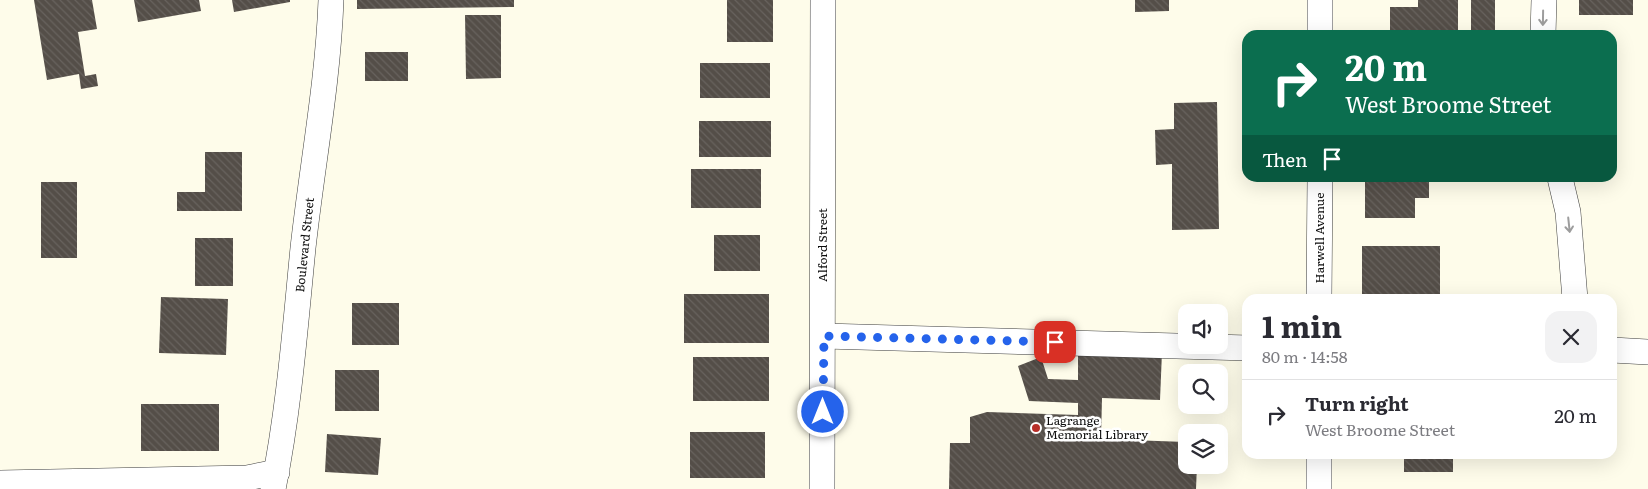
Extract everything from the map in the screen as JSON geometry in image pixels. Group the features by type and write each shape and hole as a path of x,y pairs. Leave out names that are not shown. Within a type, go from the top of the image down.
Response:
{"street":[{"name":"Boulevard Street","path":"275,480 298,313 303,249 329,43 331,0"},
{"name":"Alford Street","path":"822,489 824,336 823,0"},
{"path":"1320,0 1320,30"},
{"path":"1543,30 1544,0"},
{"name":"Harwell Avenue","path":"1320,182 1320,294"},
{"path":"1561,182 1568,212 1575,294"},
{"path":"824,336 1242,348"},
{"path":"1617,350 1648,352"},
{"path":"1319,459 1319,489"},
{"path":"0,483 248,478 275,480"}],"building":[{"path":"34,0 92,0 97,29 78,32 85,76 96,74 98,86 81,89 79,74 47,80"},
{"path":"134,0 199,0 201,11 138,22"},
{"path":"232,0 290,0 290,2 234,12"},
{"path":"357,0 514,0 514,7 357,9"},
{"path":"727,0 773,0 773,42 727,42"},
{"path":"1135,0 1169,0 1169,11 1135,12"},
{"path":"1418,0 1458,0 1458,30 1390,30 1390,7 1418,7"},
{"path":"1471,0 1495,0 1495,30 1471,30"},
{"path":"1579,0 1633,0 1633,15 1579,15"},
{"path":"465,15 501,15 501,78 466,79"},
{"path":"365,52 408,52 408,81 365,81"},
{"path":"700,63 770,63 770,98 700,98"},
{"path":"1217,102 1219,229 1172,230 1172,164 1156,165 1155,130 1174,129 1174,103"},
{"path":"699,121 771,121 771,157 699,157"},
{"path":"205,152 242,152 242,211 177,211 177,192 205,192"},
{"path":"691,169 761,169 761,208 691,208"},
{"path":"41,182 77,182 77,258 41,258"},
{"path":"1365,182 1429,182 1429,198 1415,198 1415,218 1365,218"},
{"path":"714,235 760,235 760,271 714,271"},
{"path":"195,238 233,238 233,286 195,286"},
{"path":"1362,246 1440,246 1440,294 1362,294"},
{"path":"684,294 769,294 769,343 684,343"},
{"path":"161,297 228,299 226,355 159,353"},
{"path":"352,303 399,303 399,345 352,345"},
{"name":"Lagrange Memorial Library","path":"1078,349 1162,352 1160,400 1102,398 1101,439 1178,442 1178,474 1197,474 1196,489 949,489 950,443 970,443 970,417 987,412 1078,415 1078,403 1029,401 1018,366 1041,357 1048,379 1078,380"},
{"path":"693,357 769,357 769,401 693,401"},
{"path":"335,370 379,370 379,411 335,411"},
{"path":"141,404 219,404 219,451 141,451"},
{"path":"690,432 765,432 765,478 690,478"},
{"path":"327,434 381,438 378,475 325,472"},
{"path":"1404,459 1453,459 1453,472 1404,472"}],"place":[{"name":"Lagrange Memorial Library","path":"1036,428"}],"route":[{"path":"823,412 824,336 1055,342"}]}
